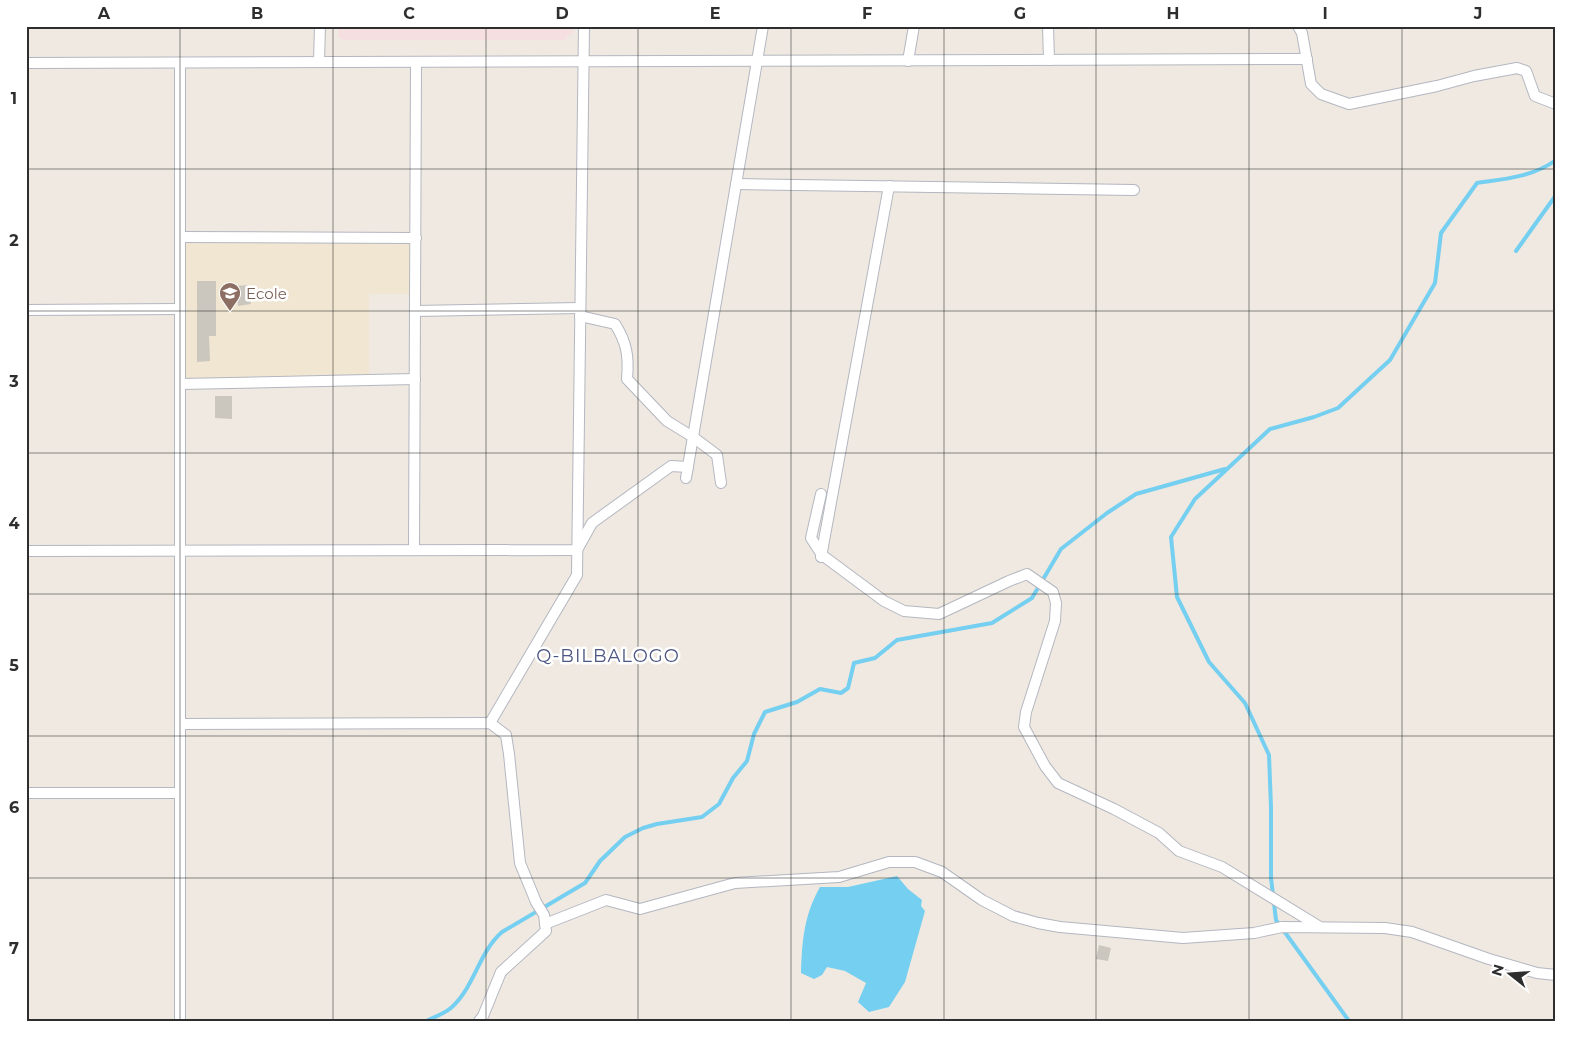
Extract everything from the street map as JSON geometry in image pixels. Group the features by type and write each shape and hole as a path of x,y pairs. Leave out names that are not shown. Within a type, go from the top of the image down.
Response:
{"street":[{"path":"319,62 320,26"},
{"path":"490,723 577,575 584,26"},
{"path":"686,478 762,26"},
{"path":"908,61 914,26"},
{"path":"1048,26 1049,60"},
{"path":"1298,26 1302,32 1311,84 1321,94 1349,104 1517,68 1526,71 1535,96 1556,104"},
{"path":"26,64 1307,59"},
{"path":"414,550 416,62"},
{"path":"180,63 180,1021"},
{"path":"736,184 1134,190"},
{"path":"821,559 889,186"},
{"path":"180,236 416,238"},
{"path":"26,310 180,309"},
{"path":"415,311 580,312 615,324 622,336 629,361 627,380 667,421 717,455 722,483"},
{"path":"180,384 415,379"},
{"path":"577,550 592,523 671,466 688,467"},
{"path":"821,494 811,538 821,559 884,601 904,611 939,614 1009,580 1027,574 1052,592 1056,603 1055,621 1026,712 1024,727 1045,766 1058,783 1114,809 1159,833 1179,851 1222,867 1321,928"},
{"path":"26,551 577,550"},
{"path":"180,724 490,723 506,735 520,863 544,919 546,931 501,972 483,1016 479,1021"},
{"path":"26,793 180,793"},
{"path":"544,919 606,900 640,909 735,883 839,877 889,862 915,862 942,872 990,904 1013,916 1060,927 1183,938 1254,933 1282,927 1385,928 1412,932 1489,959 1537,973 1556,975"}],"shaded area":[{"path":"338,26 573,26 573,32 564,40 343,40 338,36"},
{"path":"180,237 416,238 415,294 369,294 369,380 180,384"}],"water":[{"path":"897,876 908,889 922,900 921,906 925,911 905,982 889,1007 869,1012 858,1002 866,983 845,971 827,967 822,975 814,979 801,973 802,950 807,918 820,887 848,887"}],"building":[{"path":"197,281 216,281 216,336 209,336 210,361 197,362"},
{"path":"248,285 251,304 238,306 236,286"},
{"path":"215,396 232,396 232,419 215,418"},
{"path":"1099,945 1111,948 1108,961 1096,959"}],"waterway":[{"path":"1349,1021 1276,920 1271,878 1269,755 1245,703 1209,662 1177,597 1171,537 1195,499 1270,429 1314,417 1338,408 1390,360 1435,283 1441,233 1477,183 1528,174 1556,160"},
{"path":"1516,251 1556,195"},
{"path":"426,1021 447,1011 460,998 488,949 502,932 585,883 600,861 625,837 643,828 657,824 702,817 719,804 733,778 747,761 754,734 765,712 797,702 820,689 841,693 848,688 854,663 875,658 897,640 992,623 1032,598 1061,549 1107,513 1136,494 1225,469"}],"place":[{"name":"Ecole","path":"230,312"}],"district":[{"name":"Q-BILBALOGO","path":"608,656"}]}
